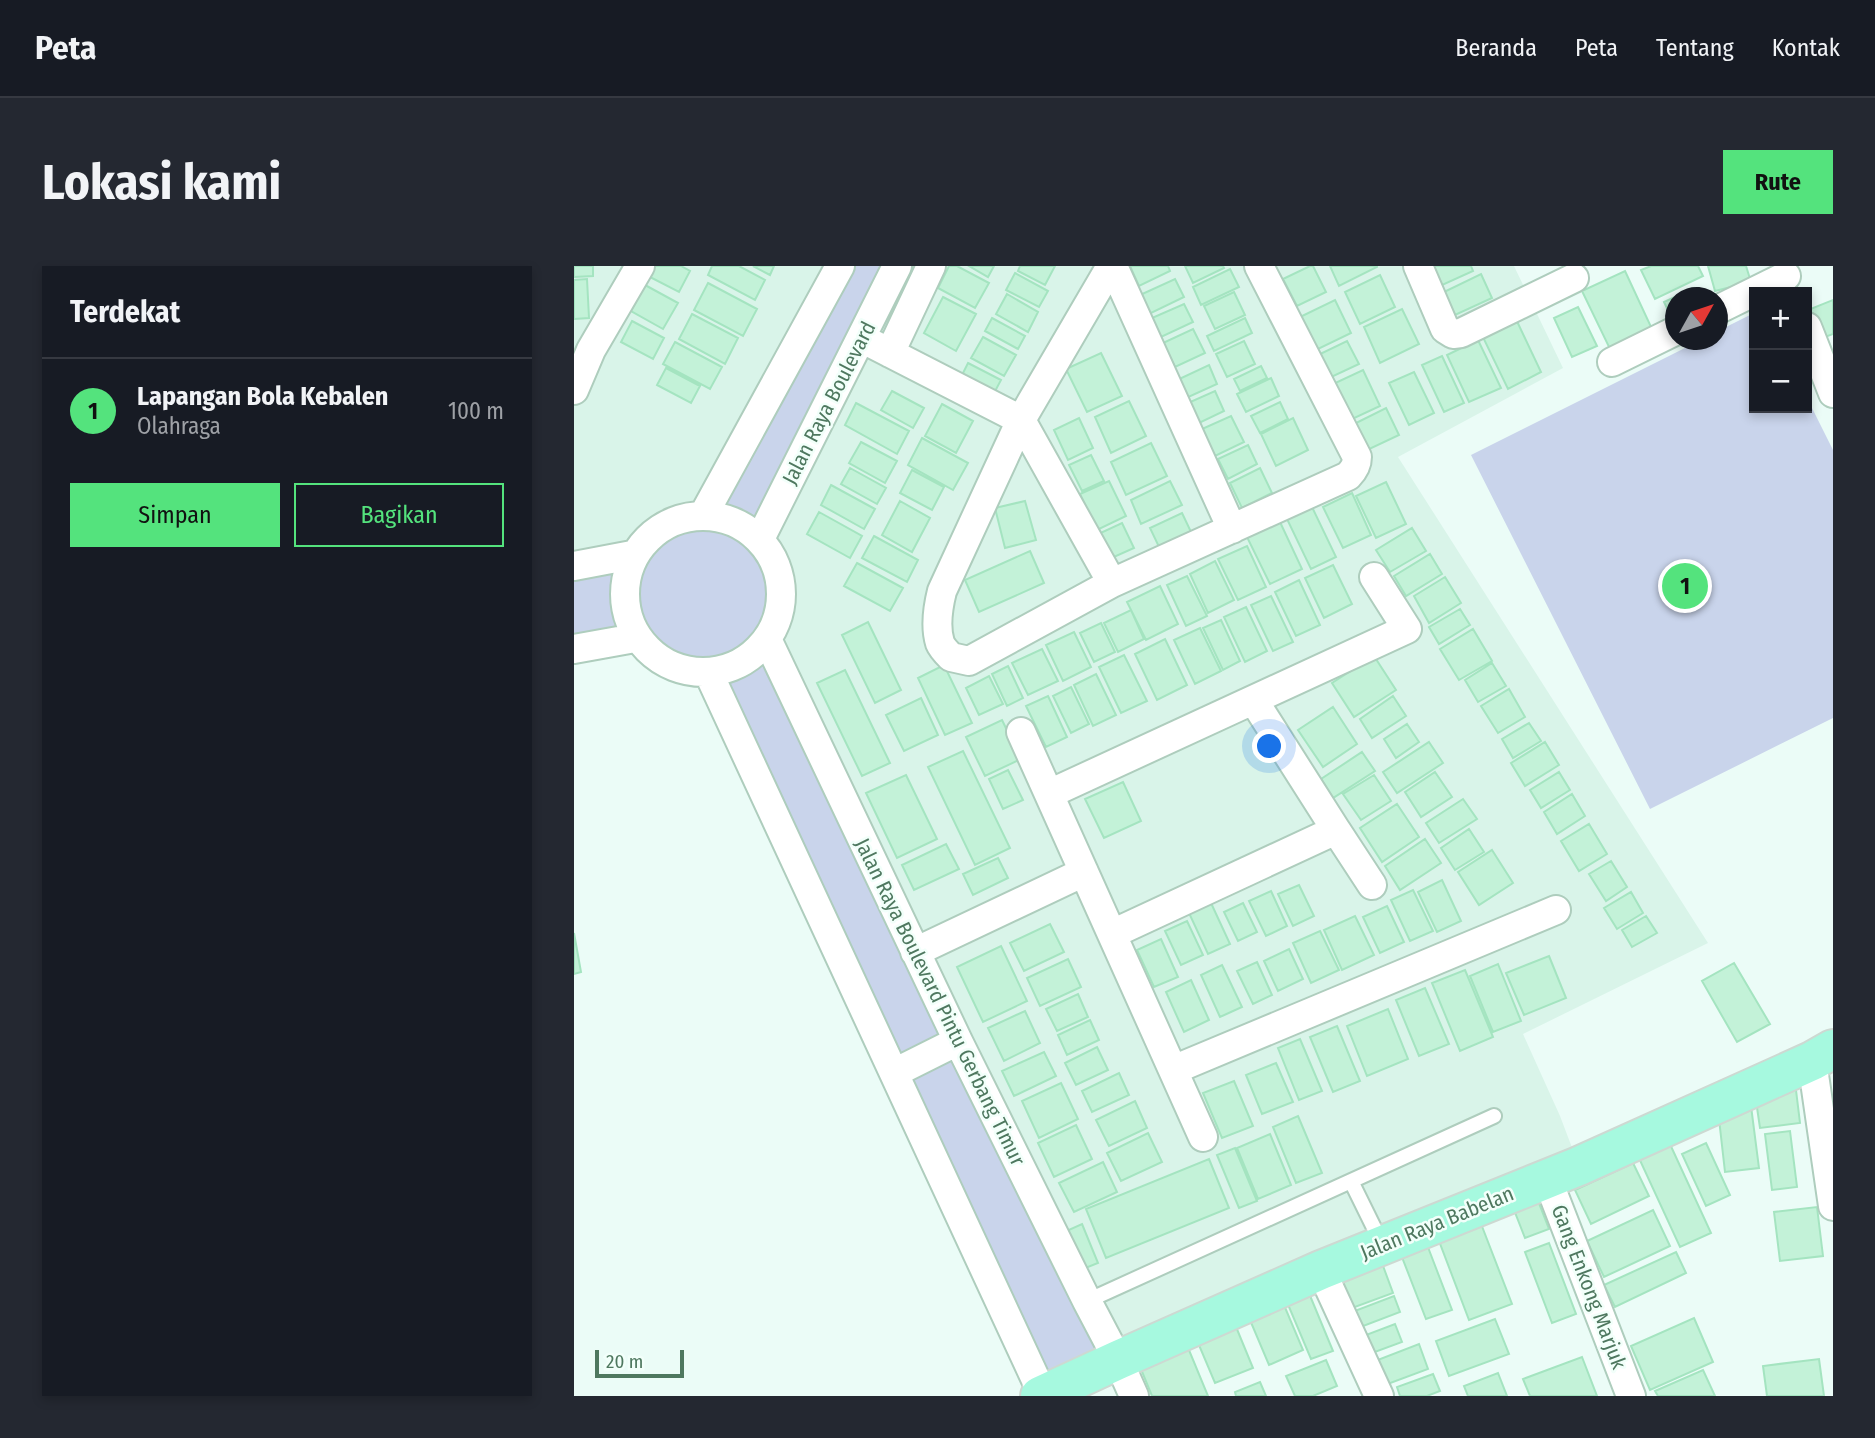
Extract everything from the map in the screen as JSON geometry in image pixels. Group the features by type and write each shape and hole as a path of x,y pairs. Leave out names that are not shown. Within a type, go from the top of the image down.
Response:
{"main road":[{"name":"Jalan Raya Babelan","path":"1041,1395 1382,1244 1579,1166 1822,1055"}],"street":[{"path":"574,390 582,350 640,266"},
{"path":"704,514 840,266"},
{"path":"1112,266 1020,420 942,591 938,613 940,644 951,657 969,661 1112,583 1348,476 1357,462 1357,457 1259,266"},
{"path":"1112,266 1232,529"},
{"path":"1418,266 1445,329 1453,334 1461,333 1574,278"},
{"path":"890,353 927,274 893,267"},
{"name":"Jalan Raya Boulevard","path":"760,539 861,338 893,267"},
{"path":"1728,305 1787,278"},
{"path":"1612,362 1665,336"},
{"path":"861,338 1020,420 1112,583"},
{"path":"1812,340 1833,393"},
{"path":"704,514 734,521 760,539 779,571 781,607 768,641 742,664 709,674 667,666 635,638 622,597 632,555 662,524 704,514"},
{"path":"574,566 632,555"},
{"path":"1049,794 1406,629 1374,577"},
{"path":"574,649 635,638"},
{"name":"Jalan Raya Boulevard Pintu Gerbang Timur","path":"768,641 958,1041 1134,1396"},
{"path":"709,674 1041,1395"},
{"path":"1254,701 1371,885"},
{"path":"1021,732 1203,1137"},
{"path":"1112,934 1336,830"},
{"path":"915,952 1084,872"},
{"path":"1173,1070 1556,910"},
{"path":"894,1073 958,1041"},
{"path":"1822,1055 1833,1206"},
{"name":"Gang Enkong Marjuk","path":"1546,1178 1631,1396"},
{"path":"1321,1270 1380,1396"}],"lane":[{"path":"1087,1301 1494,1116"},
{"path":"1351,1181 1382,1244"}],"shaded area":[{"path":"574,266 1514,266 1563,368 1398,457 1708,943 1523,1034 1579,1166 1118,1360 709,674 667,666 635,638 574,649"},
{"path":"840,266 887,266 760,539 779,571 781,607 768,641 1118,1360 1043,1395 709,674 667,666 635,638 574,649 574,566 632,555 662,524 704,514"},
{"path":"1749,316 1749,413 1812,413 1812,408 1833,450 1833,718 1650,809 1471,455 1681,350 1728,350 1728,326"}],"building":[{"path":"574,266 593,266 593,276 574,277"},
{"path":"653,266 681,266 690,271 679,292 648,276"},
{"path":"712,266 739,266 765,280 755,300 708,275"},
{"path":"753,266 774,266 770,275"},
{"path":"949,266 957,266 989,283 975,308 938,288"},
{"path":"969,266 994,266 988,277"},
{"path":"1020,266 1055,266 1045,285 1018,271"},
{"path":"1130,266 1168,266 1170,271 1139,286"},
{"path":"1185,266 1223,266 1224,268 1193,283"},
{"path":"1313,266 1326,292 1297,306 1283,279"},
{"path":"1330,266 1377,266 1377,267 1339,286"},
{"path":"1471,266 1473,271 1440,286 1431,268"},
{"path":"1651,266 1698,266 1703,276 1680,287 1665,287 1665,294 1655,299 1641,270"},
{"path":"1708,266 1746,266 1751,282 1728,288 1714,287"},
{"path":"1230,269 1239,287 1201,305 1193,287"},
{"path":"1625,271 1652,329 1610,349 1582,291"},
{"path":"1015,273 1048,291 1039,307 1006,290"},
{"path":"1481,274 1492,298 1455,315 1444,292"},
{"path":"1380,275 1395,307 1360,324 1345,292"},
{"path":"587,279 589,318 574,319 574,280"},
{"path":"1175,279 1184,297 1149,314 1140,295"},
{"path":"708,283 757,309 743,336 694,310"},
{"path":"645,285 678,303 663,329 631,311"},
{"path":"1234,292 1245,315 1215,329 1204,306"},
{"path":"1007,294 1038,312 1028,332 996,314"},
{"path":"943,297 976,314 956,351 924,333"},
{"path":"1335,300 1351,333 1316,350 1300,317"},
{"path":"1833,300 1833,334 1820,339 1812,320 1812,308"},
{"path":"1184,304 1193,322 1161,337 1152,318"},
{"path":"1578,307 1597,346 1572,357 1554,318"},
{"path":"1402,309 1419,344 1380,363 1364,327"},
{"path":"692,314 738,338 725,364 679,339"},
{"path":"1514,315 1541,372 1508,389 1480,331"},
{"path":"992,318 1025,336 1018,349 985,331"},
{"path":"1245,318 1252,333 1214,351 1207,336"},
{"path":"632,321 664,338 653,359 621,342"},
{"path":"1193,329 1205,353 1175,367 1163,343"},
{"path":"983,337 1016,355 1004,376 971,358"},
{"path":"1478,340 1501,388 1469,402 1447,355"},
{"path":"1244,341 1255,364 1227,377 1216,354"},
{"path":"1347,341 1359,364 1327,379 1316,356"},
{"path":"675,342 722,367 710,389 663,364"},
{"path":"1101,353 1122,396 1087,412 1066,369"},
{"path":"1442,356 1464,403 1444,412 1422,365"},
{"path":"968,363 1001,380 992,397 960,379"},
{"path":"1209,365 1217,384 1184,399 1175,381"},
{"path":"1261,366 1267,378 1240,391 1234,379"},
{"path":"666,368 700,386 691,403 657,385"},
{"path":"1363,370 1380,406 1348,421 1331,385"},
{"path":"1414,372 1434,413 1409,425 1389,383"},
{"path":"1271,378 1279,396 1246,412 1237,394"},
{"path":"892,391 924,408 913,428 881,410"},
{"path":"1215,391 1224,411 1197,424 1188,403"},
{"path":"1129,401 1146,436 1111,453 1095,417"},
{"path":"1280,402 1288,419 1260,433 1251,416"},
{"path":"856,403 909,431 897,454 845,425"},
{"path":"942,404 973,421 956,453 925,436"},
{"path":"1386,408 1399,435 1363,452 1350,426"},
{"path":"1231,416 1244,442 1215,456 1202,429"},
{"path":"1079,418 1093,448 1068,460 1054,430"},
{"path":"1293,418 1308,450 1276,466 1261,434"},
{"path":"922,438 968,463 953,490 908,465"},
{"path":"861,442 897,461 885,483 849,463"},
{"path":"1151,443 1167,476 1126,495 1111,462"},
{"path":"1248,445 1257,464 1228,479 1218,459"},
{"path":"1091,455 1104,481 1082,491 1069,465"},
{"path":"850,468 886,488 877,504 841,484"},
{"path":"1260,468 1272,493 1242,508 1230,483"},
{"path":"912,470 944,487 932,510 900,493"},
{"path":"1109,481 1126,516 1097,530 1080,494"},
{"path":"1170,481 1182,505 1141,524 1131,500"},
{"path":"1386,482 1406,524 1376,538 1356,496"},
{"path":"831,485 875,509 864,529 821,505"},
{"path":"1352,493 1371,535 1343,548 1323,507"},
{"path":"900,501 930,518 912,552 882,535"},
{"path":"1025,501 1036,540 1005,548 995,508"},
{"path":"1312,507 1336,557 1311,569 1287,519"},
{"path":"819,512 862,536 850,558 807,534"},
{"path":"1182,513 1192,534 1160,549 1150,528"},
{"path":"1280,522 1302,569 1270,584 1247,537"},
{"path":"1122,523 1134,548 1105,561 1094,536"},
{"path":"1412,528 1426,551 1390,572 1376,550"},
{"path":"874,536 918,560 907,582 862,558"},
{"path":"1247,546 1266,587 1238,600 1218,559"},
{"path":"1030,551 1044,583 979,612 965,580"},
{"path":"1430,554 1442,574 1406,596 1394,576"},
{"path":"1215,561 1234,600 1208,613 1190,574"},
{"path":"857,563 903,588 890,611 844,586"},
{"path":"1333,565 1352,604 1324,618 1305,578"},
{"path":"1187,576 1207,616 1186,626 1167,585"},
{"path":"1445,577 1461,603 1429,623 1414,596"},
{"path":"1299,580 1320,625 1296,636 1275,592"},
{"path":"1160,586 1178,624 1146,640 1127,602"},
{"path":"1271,596 1293,642 1273,651 1251,605"},
{"path":"1246,607 1267,651 1245,662 1224,617"},
{"path":"1460,609 1470,625 1439,644 1429,627"},
{"path":"1131,610 1144,639 1118,652 1104,623"},
{"path":"1221,620 1240,661 1223,670 1203,628"},
{"path":"868,622 901,690 875,703 842,635"},
{"path":"1101,623 1115,652 1094,662 1080,633"},
{"path":"1200,628 1221,671 1195,684 1174,640"},
{"path":"1473,629 1492,661 1459,680 1440,649"},
{"path":"1074,632 1091,667 1063,681 1046,645"},
{"path":"1165,639 1187,685 1157,700 1135,654"},
{"path":"1042,649 1058,681 1028,695 1012,663"},
{"path":"1124,655 1147,701 1121,713 1099,667"},
{"path":"1374,656 1396,690 1354,717 1332,683"},
{"path":"1492,663 1506,686 1478,702 1465,680"},
{"path":"944,665 972,723 945,735 918,678"},
{"path":"1008,666 1023,698 1007,706 992,674"},
{"path":"845,670 890,763 862,776 817,683"},
{"path":"1096,674 1116,715 1093,726 1074,685"},
{"path":"989,676 1003,704 979,715 966,688"},
{"path":"1071,687 1089,724 1071,733 1053,696"},
{"path":"1509,689 1525,717 1498,733 1481,706"},
{"path":"1048,696 1067,737 1046,747 1026,706"},
{"path":"1393,696 1406,716 1372,738 1360,719"},
{"path":"921,698 938,735 904,751 886,715"},
{"path":"1333,707 1357,744 1323,767 1298,730"},
{"path":"1002,720 1021,759 985,776 966,737"},
{"path":"1529,723 1541,741 1513,758 1502,739"},
{"path":"1407,724 1419,742 1396,758 1384,739"},
{"path":"1429,742 1443,763 1397,793 1383,772"},
{"path":"1545,742 1559,765 1525,786 1511,763"},
{"path":"963,751 1010,848 975,865 928,767"},
{"path":"1362,752 1375,771 1333,798 1321,779"},
{"path":"1008,770 1023,800 1003,809 989,779"},
{"path":"1435,772 1452,797 1421,817 1405,792"},
{"path":"1559,772 1570,790 1541,808 1530,790"},
{"path":"906,775 937,839 897,858 866,793"},
{"path":"1374,775 1391,801 1361,820 1343,794"},
{"path":"1123,782 1141,821 1104,838 1085,799"},
{"path":"1572,794 1585,816 1557,834 1544,812"},
{"path":"1463,799 1477,819 1439,843 1426,823"},
{"path":"1397,804 1419,837 1382,862 1360,828"},
{"path":"1589,824 1607,854 1579,871 1561,841"},
{"path":"1469,829 1484,852 1455,870 1441,848"},
{"path":"1425,839 1441,863 1400,890 1385,866"},
{"path":"946,844 959,869 914,890 902,865"},
{"path":"1492,850 1513,883 1479,905 1458,872"},
{"path":"998,858 1008,878 973,895 963,874"},
{"path":"1611,861 1627,887 1606,901 1589,874"},
{"path":"1442,880 1461,921 1437,932 1418,892"},
{"path":"1299,885 1314,916 1293,926 1278,894"},
{"path":"1413,890 1433,931 1410,941 1391,900"},
{"path":"1271,891 1287,926 1266,936 1249,901"},
{"path":"1631,892 1643,913 1617,929 1604,908"},
{"path":"1211,903 1230,944 1208,954 1189,913"},
{"path":"1243,903 1257,932 1238,941 1224,912"},
{"path":"1387,906 1404,942 1380,953 1363,917"},
{"path":"1355,916 1374,955 1342,970 1324,930"},
{"path":"1646,916 1657,933 1632,947 1622,930"},
{"path":"1187,921 1203,955 1181,965 1165,931"},
{"path":"1050,924 1064,952 1024,971 1010,943"},
{"path":"1320,931 1339,970 1311,983 1293,943"},
{"path":"574,933 581,972 574,974"},
{"path":"1161,939 1178,977 1154,987 1137,950"},
{"path":"1001,946 1027,1001 983,1022 957,967"},
{"path":"1289,949 1303,979 1278,991 1264,961"},
{"path":"1549,956 1566,998 1524,1015 1506,973"},
{"path":"1068,959 1081,987 1040,1006 1027,978"},
{"path":"1257,962 1272,995 1253,1004 1237,971"},
{"path":"1734,963 1770,1024 1737,1042 1702,981"},
{"path":"1498,964 1521,1021 1493,1032 1470,976"},
{"path":"1222,965 1242,1007 1220,1017 1201,975"},
{"path":"1465,970 1493,1037 1460,1051 1432,983"},
{"path":"1191,980 1209,1020 1184,1032 1166,992"},
{"path":"1425,988 1449,1044 1419,1056 1396,1000"},
{"path":"1078,994 1088,1017 1057,1031 1046,1009"},
{"path":"1388,1009 1408,1059 1367,1076 1347,1026"},
{"path":"1025,1011 1040,1043 1004,1061 988,1028"},
{"path":"1090,1020 1099,1040 1067,1055 1058,1035"},
{"path":"1337,1026 1360,1081 1333,1092 1310,1037"},
{"path":"1300,1039 1322,1091 1299,1100 1278,1048"},
{"path":"1097,1047 1108,1070 1076,1085 1065,1063"},
{"path":"1044,1052 1056,1076 1014,1096 1002,1071"},
{"path":"1276,1063 1293,1102 1262,1114 1246,1075"},
{"path":"1119,1073 1129,1095 1092,1112 1082,1091"},
{"path":"1234,1081 1253,1126 1222,1138 1203,1093"},
{"path":"1795,1082 1800,1123 1760,1128 1754,1087"},
{"path":"1061,1083 1078,1119 1039,1138 1022,1101"},
{"path":"1135,1101 1147,1128 1109,1146 1096,1120"},
{"path":"1751,1106 1759,1168 1725,1172 1718,1110"},
{"path":"1298,1116 1322,1173 1296,1183 1273,1127"},
{"path":"1076,1125 1092,1159 1054,1177 1038,1143"},
{"path":"1790,1131 1797,1187 1772,1190 1765,1134"},
{"path":"1148,1133 1162,1162 1121,1181 1107,1153"},
{"path":"1270,1134 1291,1185 1258,1199 1237,1148"},
{"path":"1669,1142 1711,1233 1680,1247 1638,1156"},
{"path":"1706,1143 1730,1195 1706,1206 1682,1154"},
{"path":"1235,1148 1257,1201 1239,1208 1217,1155"},
{"path":"1209,1159 1229,1208 1106,1258 1086,1209"},
{"path":"1103,1162 1117,1192 1074,1212 1059,1183"},
{"path":"1633,1163 1649,1196 1591,1224 1575,1190"},
{"path":"1533,1188 1549,1229 1525,1238 1509,1197"},
{"path":"1817,1207 1823,1256 1780,1261 1774,1212"},
{"path":"1653,1210 1670,1246 1604,1277 1587,1241"},
{"path":"1478,1216 1512,1304 1469,1320 1436,1233"},
{"path":"1082,1224 1098,1263 1078,1271 1062,1233"},
{"path":"1426,1242 1452,1310 1426,1319 1400,1252"},
{"path":"1549,1243 1576,1314 1552,1323 1525,1252"},
{"path":"1676,1252 1686,1273 1615,1307 1604,1285"},
{"path":"1379,1255 1393,1293 1344,1311 1330,1273"},
{"path":"1306,1286 1333,1351 1311,1359 1284,1295"},
{"path":"1394,1296 1400,1312 1358,1328 1352,1312"},
{"path":"1281,1298 1303,1350 1269,1365 1247,1313"},
{"path":"1694,1318 1713,1362 1650,1390 1631,1346"},
{"path":"1495,1319 1509,1354 1449,1376 1436,1341"},
{"path":"1234,1322 1253,1368 1215,1383 1196,1338"},
{"path":"1395,1324 1402,1342 1364,1356 1358,1338"},
{"path":"1184,1338 1208,1396 1152,1396 1136,1357"},
{"path":"1419,1344 1428,1369 1385,1385 1375,1361"},
{"path":"1582,1357 1597,1396 1530,1396 1523,1379"},
{"path":"1819,1359 1824,1396 1767,1396 1763,1366"},
{"path":"1326,1360 1337,1386 1313,1396 1295,1396 1286,1376"},
{"path":"1703,1370 1715,1396 1658,1396 1655,1391"},
{"path":"1498,1373 1507,1396 1468,1396 1464,1386"},
{"path":"1433,1374 1440,1391 1427,1396 1400,1396 1397,1387"},
{"path":"1260,1382 1266,1396 1236,1396 1235,1392"}],"place":[{"name":"Lapangan Bola Kebalen","path":"1685,586"}]}
